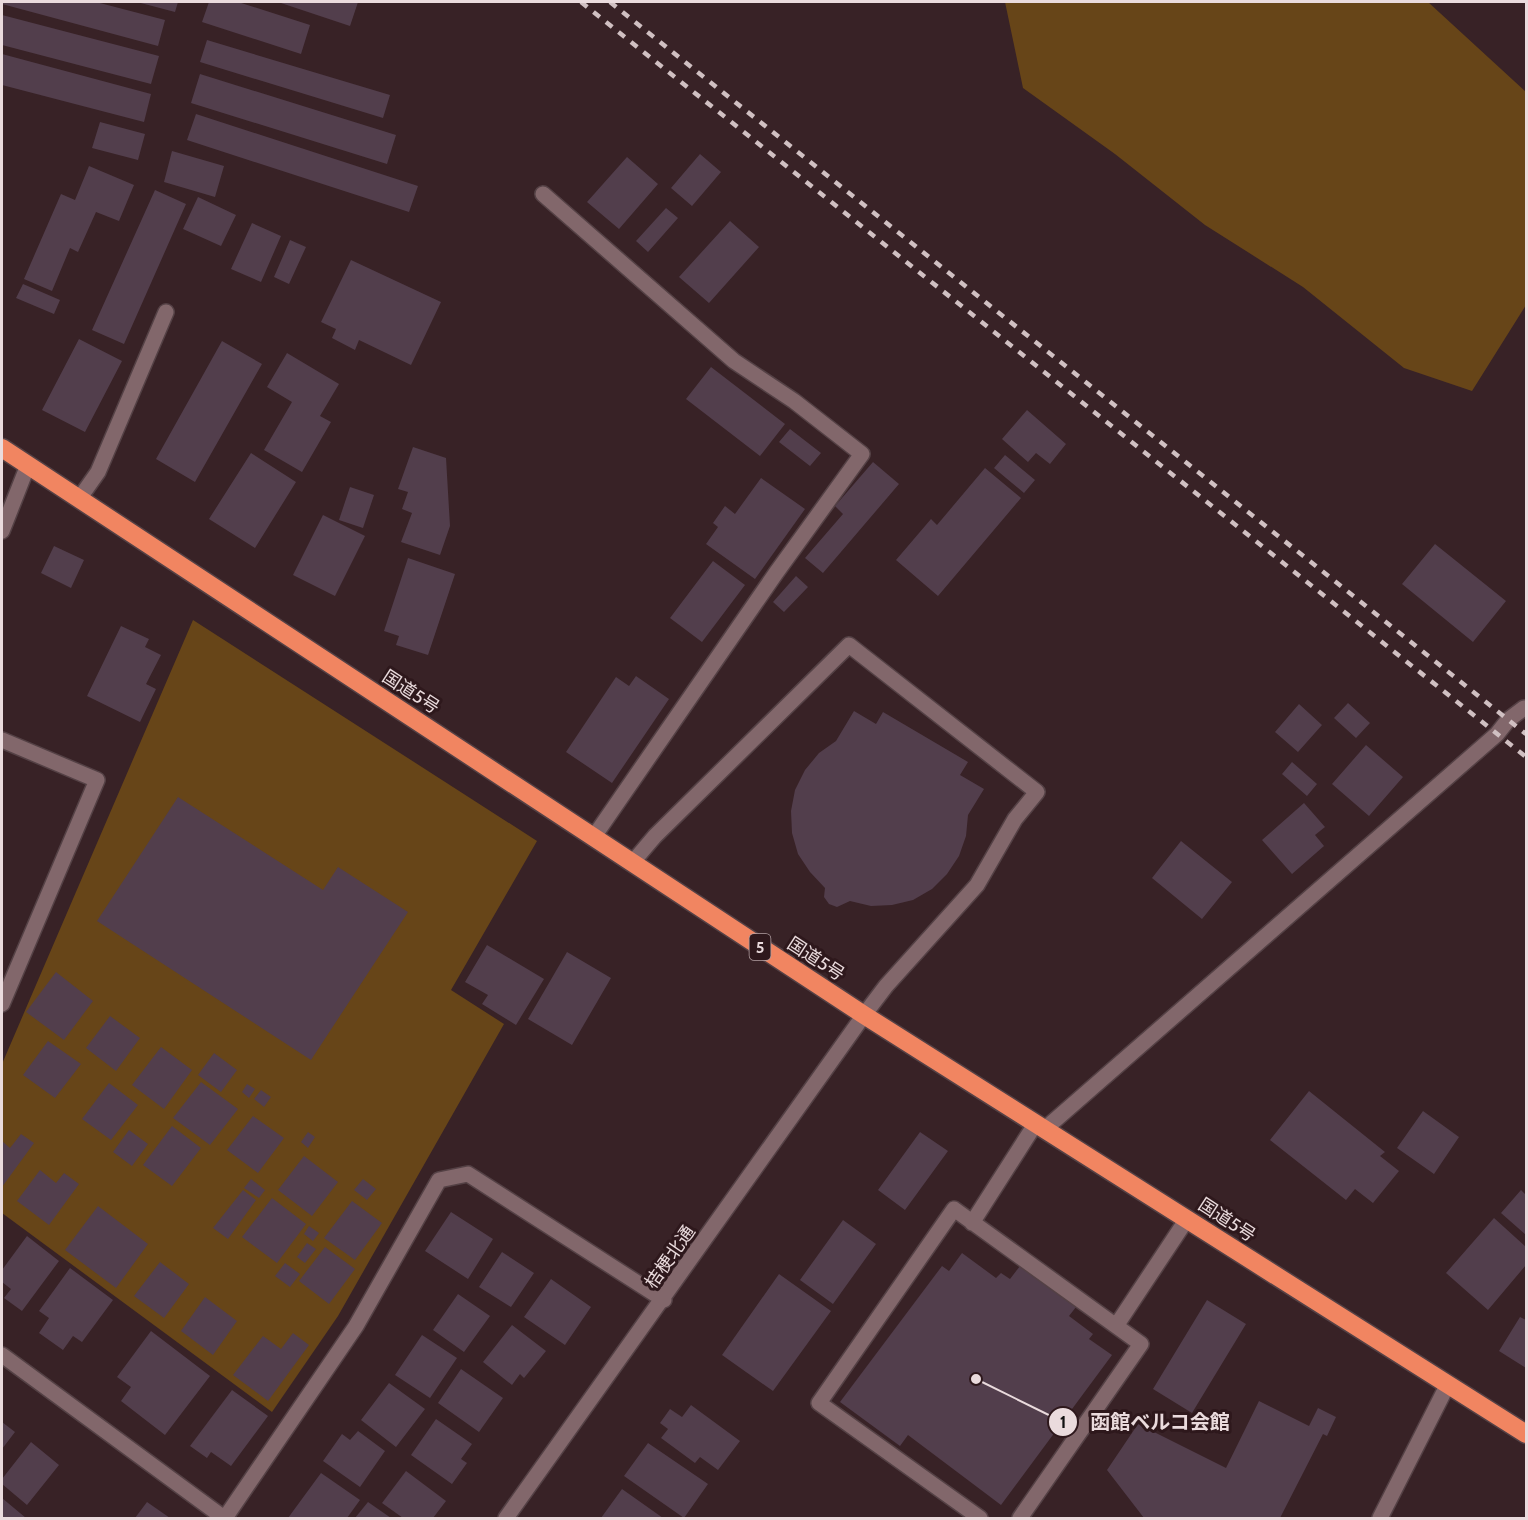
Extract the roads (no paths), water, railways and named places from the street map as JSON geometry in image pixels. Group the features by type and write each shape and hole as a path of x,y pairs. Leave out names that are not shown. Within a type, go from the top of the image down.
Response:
{"highway":[{"name":"国道5号","path":"2,448 864,1015 1527,1434"}],"street":[{"path":"543,194 734,361 794,401 862,453 593,838"},
{"path":"79,499 98,472 166,312"},
{"path":"2,531 28,465"},
{"name":"桔梗北通","path":"506,1518 664,1300 864,1015 886,986 977,885 1015,819 1037,792 849,645 655,836 632,863"},
{"path":"972,1223 1041,1125 1488,742 1508,720 1524,708"},
{"path":"2,740 97,780 2,1005"},
{"path":"2,1355 225,1518 356,1326 440,1180 468,1174 664,1300"},
{"path":"980,1518 819,1403 954,1209 1141,1344 1020,1518"},
{"path":"1116,1326 1187,1220"},
{"path":"1380,1518 1448,1384"}],"railway":[{"path":"581,2 1526,757"},
{"path":"610,2 1526,734"}],"place":[{"name":"函館ベルコ会館","path":"976,1379"}]}
